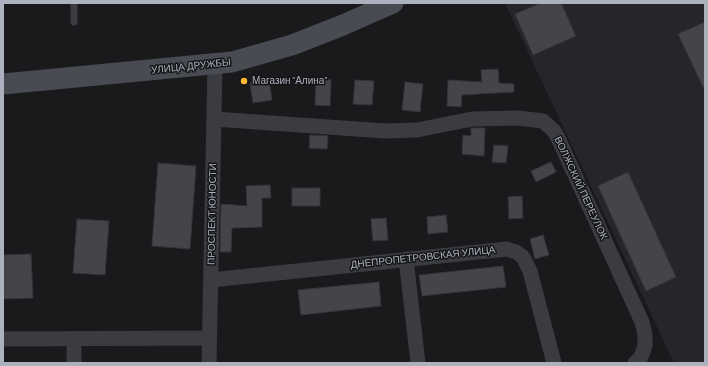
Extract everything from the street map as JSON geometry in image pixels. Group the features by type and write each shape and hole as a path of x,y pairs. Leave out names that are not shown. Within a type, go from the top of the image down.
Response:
{"street":[{"name":"УЛИЦА ДРУЖБЫ","path":"3,84 215,65 232,62 258,56 292,45 393,3"},
{"name":"ПРОСПЕКТ ЮНОСТИ","path":"209,363 215,65"},
{"name":"ВОЛЖСКИЙ ПЕРЕУЛОК","path":"214,119 385,131 417,130 472,119 518,118 542,121 554,131 558,138 642,322 646,335 645,346 641,357 635,363"},
{"name":"ДНЕПРОПЕТРОВСКАЯ УЛИЦА","path":"211,280 507,249 519,254 528,266 554,363"},
{"path":"406,259 418,363"},
{"path":"3,339 210,338"},
{"path":"74,339 74,363"}],"lane":[{"path":"74,3 74,22"}],"shaded area":[{"path":"505,3 705,3 705,363 674,363"}],"building":[{"path":"541,3 561,3 576,36 533,55 515,14"},
{"path":"705,22 705,91 678,34"},
{"path":"498,69 499,83 514,84 514,92 462,95 461,107 447,106 448,80 482,82 481,70"},
{"path":"316,79 331,80 330,106 315,105"},
{"path":"269,80 272,100 253,103 250,83"},
{"path":"355,80 374,81 372,105 353,104"},
{"path":"405,82 423,84 420,112 402,110"},
{"path":"471,128 485,128 484,156 462,154 463,135 471,136"},
{"path":"310,135 328,136 327,149 309,148"},
{"path":"494,145 508,146 506,163 492,162"},
{"path":"551,162 556,172 536,182 531,171"},
{"path":"158,163 196,166 190,249 152,246"},
{"path":"628,172 676,277 646,291 598,186"},
{"path":"270,185 271,198 262,198 262,227 232,228 231,252 220,252 221,204 247,206 246,186"},
{"path":"292,188 320,188 320,206 292,206"},
{"path":"522,196 523,218 509,219 508,197"},
{"path":"446,215 448,232 428,234 427,217"},
{"path":"386,218 388,240 373,241 371,219"},
{"path":"77,219 109,221 105,275 73,273"},
{"path":"543,235 549,255 535,259 530,239"},
{"path":"31,254 33,298 3,299 3,255"},
{"path":"503,266 506,287 422,296 419,275"},
{"path":"379,282 381,306 301,315 298,290"}],"place":[{"name":"Магазин \"Алина\"","path":"244,81"}]}
